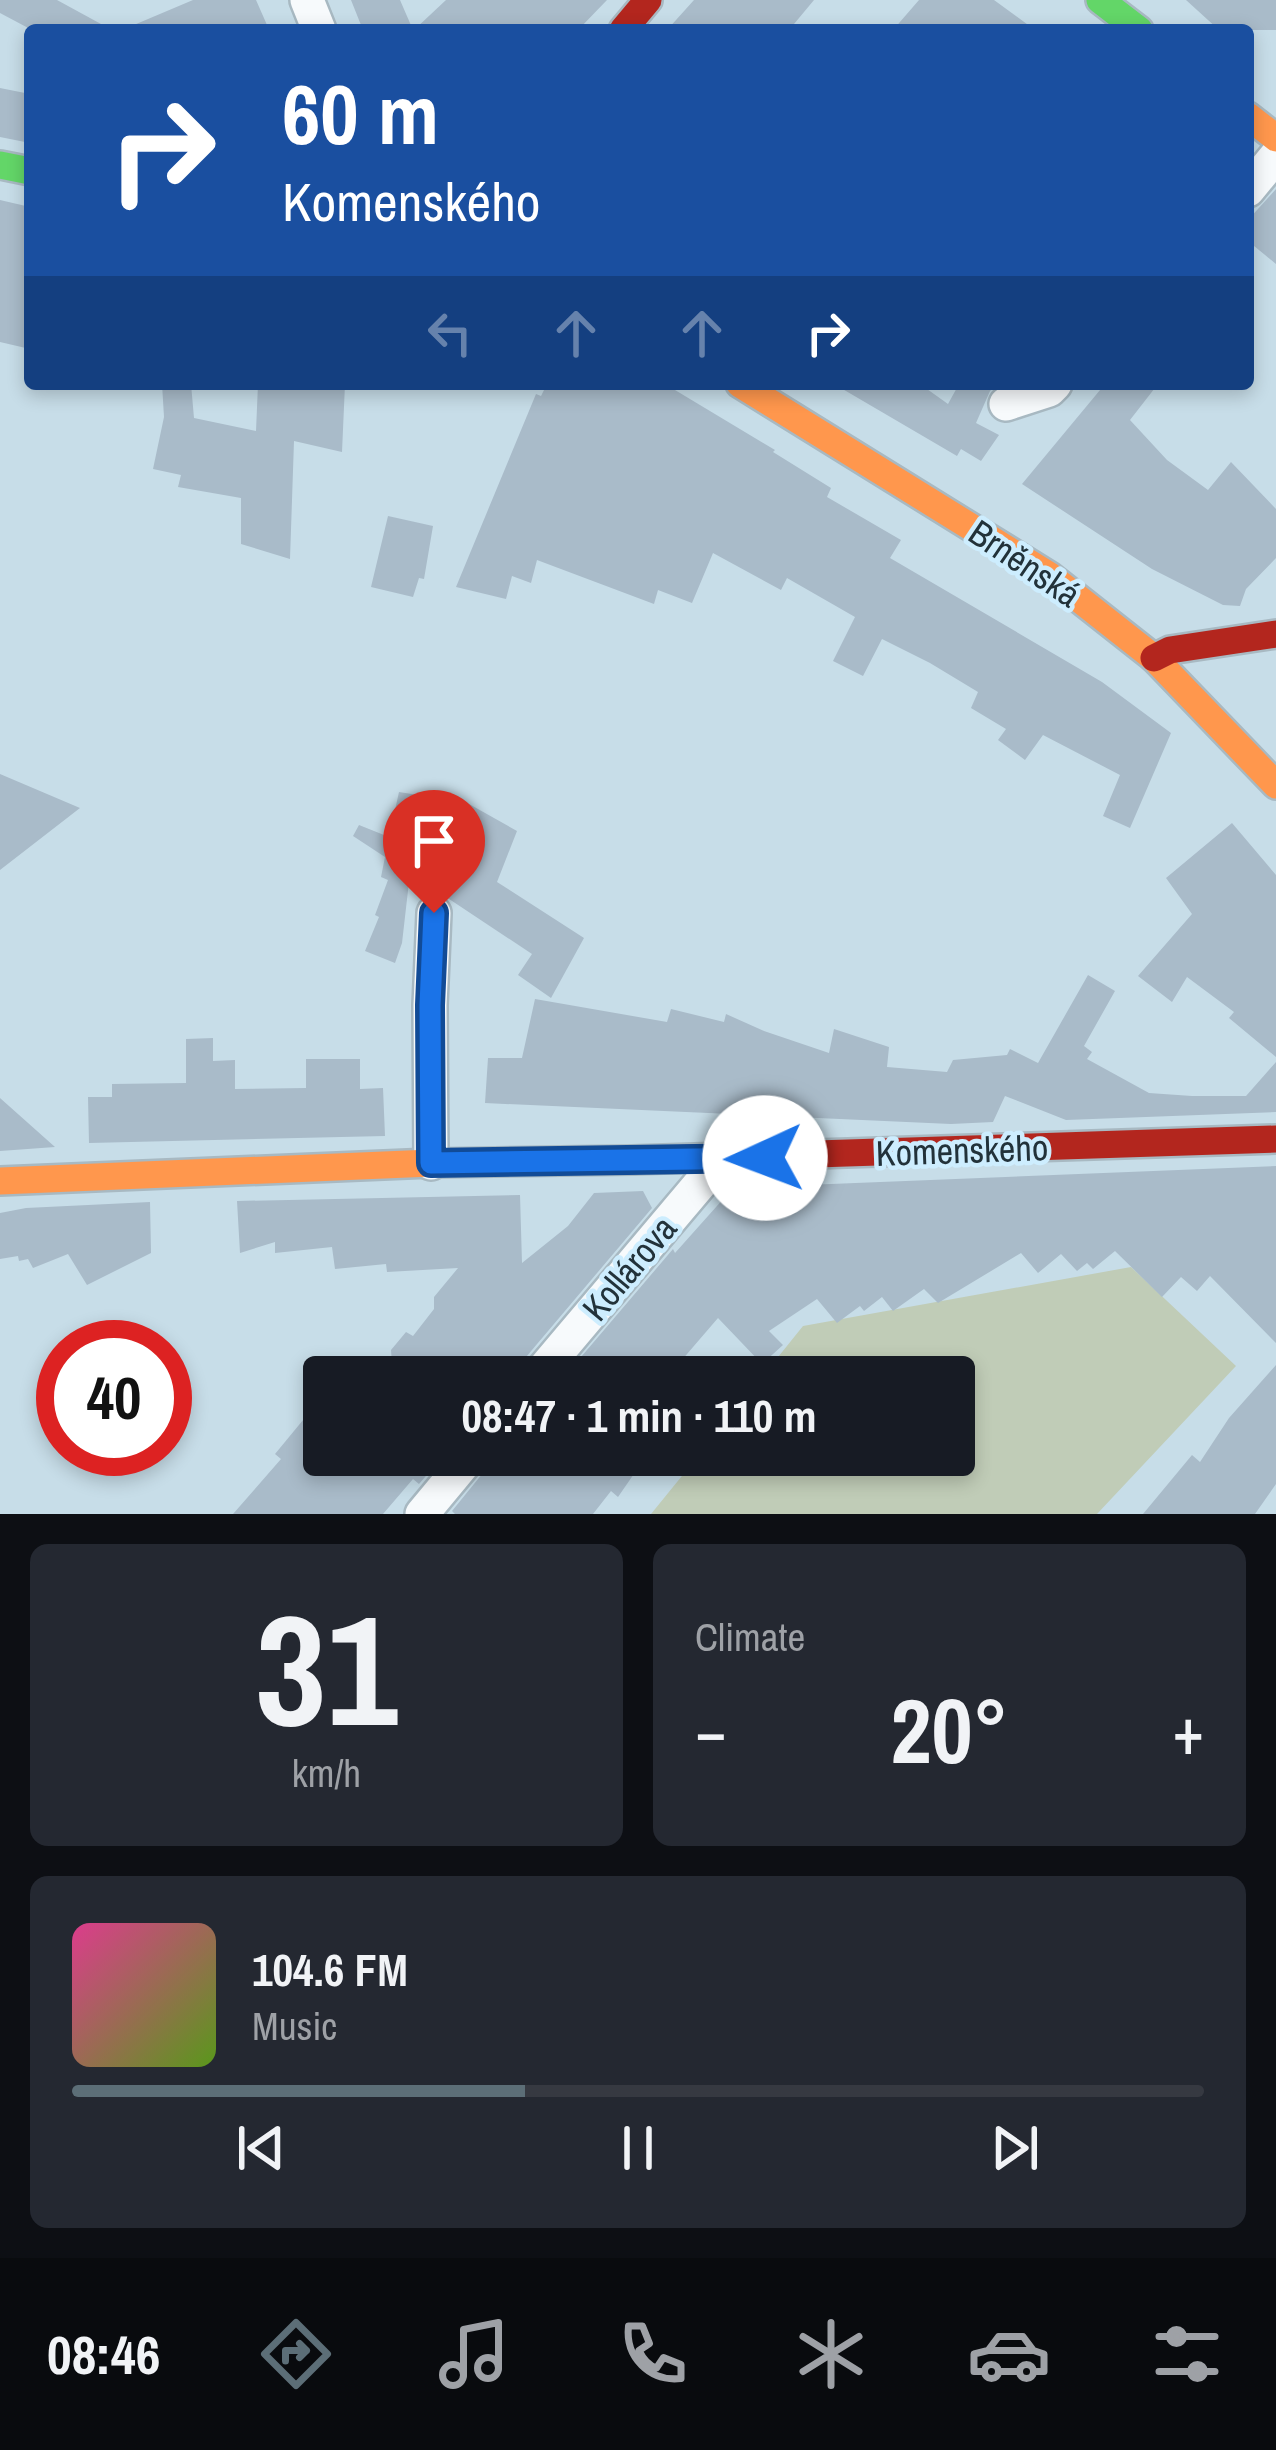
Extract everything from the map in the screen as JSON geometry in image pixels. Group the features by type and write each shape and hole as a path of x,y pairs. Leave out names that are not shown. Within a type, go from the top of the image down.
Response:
{"street":[{"path":"627,24 648,0"},
{"path":"1100,0 1130,24"},
{"path":"1254,183 1276,156"},
{"name":"Brněnská","path":"750,390 1050,576 1154,658 1276,785"},
{"path":"1006,404 1048,390"},
{"path":"1154,658 1170,650 1276,634"},
{"path":"431,1163 434,913"},
{"name":"Komenského","path":"0,1181 431,1163 721,1159 1276,1139"},
{"name":"Kollárova","path":"555,1356 721,1159"},
{"path":"422,1514 454,1476"}],"green space":[{"path":"1131,1267 1236,1366 1097,1514 651,1514 682,1476 975,1476 975,1356 779,1356 803,1326"}],"building":[{"path":"0,0 57,0 101,24 24,26 0,13"},
{"path":"193,0 256,0 267,24 136,24"},
{"path":"351,0 400,0 410,24 361,24"},
{"path":"446,0 607,0 584,24 420,24"},
{"path":"694,0 814,0 794,24 672,24"},
{"path":"919,0 994,0 1027,24 898,24"},
{"path":"1186,0 1276,0 1276,30 1254,30 1254,24 1212,24"},
{"path":"0,88 24,93 24,142 0,137"},
{"path":"1276,189 1276,264 1254,246 1254,213"},
{"path":"0,200 24,206 24,348 0,342"},
{"path":"162,390 192,390 194,418 256,431 258,390 345,390 342,452 294,441 290,559 241,544 241,498 178,487 181,475 153,469 164,417"},
{"path":"544,390 675,390 775,450 831,488 827,497 901,540 890,558 1102,682 1171,733 1130,828 1103,816 1120,775 1043,735 1025,760 998,740 1006,729 971,708 978,692 930,663 882,639 863,676 833,661 855,617 787,578 781,590 713,553 692,603 658,590 654,604 537,560 531,583 512,576 506,599 456,587 536,394 541,396"},
{"path":"844,390 928,390 948,404 956,390 991,390 976,423 999,435 981,461 961,449 957,456"},
{"path":"1100,390 1153,390 1130,420 1167,460 1208,490 1231,462 1276,509 1276,558 1246,589 1240,606 1223,605 1152,569 1022,484"},
{"path":"388,516 433,526 424,579 419,578 413,597 371,587"},
{"path":"0,774 80,808 0,870"},
{"path":"399,792 418,795 413,846 433,853 453,795 517,831 497,882 584,938 551,998 518,975 532,954 410,873 402,943 395,963 365,951 388,880 381,877 385,857 353,836 359,825 389,837"},
{"path":"1232,823 1276,875 1276,1057 1229,1018 1234,1012 1187,977 1172,1002 1138,976 1192,914 1166,878"},
{"path":"1088,975 1115,991 1084,1046 1092,1052 1087,1059 1149,1093 1192,1096 1246,1096 1276,1062 1276,1112 1066,1120 1005,1096 993,1122 951,1124 485,1103 488,1058 522,1058 535,999 667,1022 671,1009 724,1022 726,1014 829,1053 834,1029 889,1047 887,1067 947,1072 953,1060 1007,1055 1010,1049 1038,1063"},
{"path":"213,1038 213,1061 235,1060 235,1089 306,1088 306,1059 360,1059 360,1089 383,1088 385,1136 89,1143 88,1097 112,1097 112,1084 186,1083 186,1039"},
{"path":"0,1098 55,1147 0,1151"},
{"path":"1276,1166 1276,1343 1210,1276 1197,1291 1181,1277 1162,1297 1115,1251 1093,1269 1087,1263 1077,1271 1061,1254 1038,1273 1021,1253 938,1303 924,1289 893,1311 882,1297 837,1323 817,1299 769,1331 783,1345 771,1356 754,1356 718,1318 685,1356 582,1356 673,1249 675,1253 733,1188"},
{"path":"643,1191 652,1208 527,1356 391,1356 406,1332 413,1336 434,1309 434,1297 458,1268 387,1272 386,1264 335,1269 332,1247 275,1253 275,1242 240,1253 237,1201 520,1195 522,1263 568,1226 594,1193"},
{"path":"150,1202 151,1253 87,1285 68,1254 33,1268 28,1259 19,1261 18,1256 0,1259 0,1213"},
{"path":"1276,1365 1276,1484 1255,1514 1143,1514 1192,1455 1200,1462 1229,1418"},
{"path":"303,1420 303,1476 426,1476 419,1484 413,1479 383,1514 233,1514 281,1459 275,1454"},
{"path":"480,1476 632,1476 618,1497 611,1491 593,1514 452,1511"}],"traffic: fast":[{"path":"1100,0 1131,24"},
{"path":"0,165 24,170"}],"traffic: slow":[{"path":"1254,121 1276,138"},
{"path":"750,390 1050,576 1154,658 1276,785"},
{"path":"0,1181 431,1163 632,1160"}],"traffic: jam":[{"path":"628,24 648,0"},
{"path":"1154,658 1170,650 1276,634"},
{"path":"632,1160 1276,1139"}],"route":[{"path":"434,913 431,1163 765,1158"}]}
